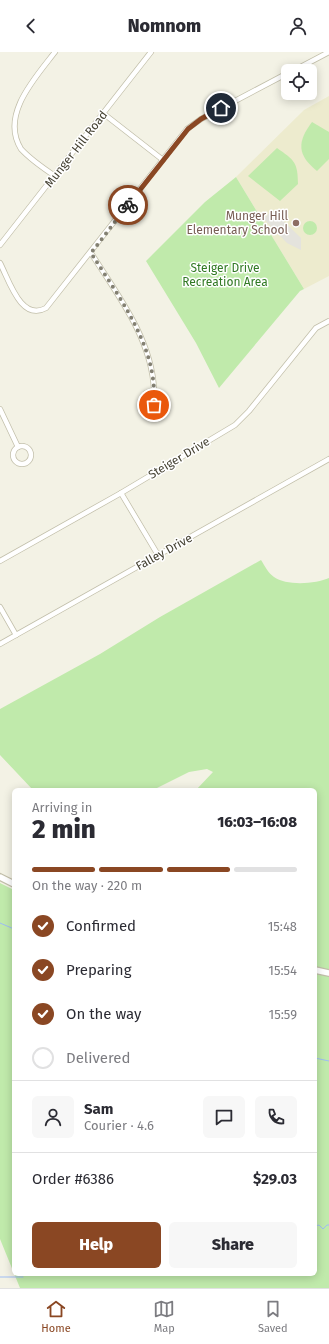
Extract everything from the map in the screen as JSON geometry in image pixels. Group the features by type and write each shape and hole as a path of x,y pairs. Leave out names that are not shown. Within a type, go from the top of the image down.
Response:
{"street":[{"path":"55,52 18,100 13,111 12,125 14,138 21,149 55,176"},
{"name":"Munger Hill Road","path":"0,245 151,52"},
{"path":"304,64 320,54 329,52"},
{"path":"0,263 22,305 29,310 37,311 51,304 163,160 194,123 281,77"},
{"path":"104,114 163,160"},
{"path":"91,253 126,310 140,337 150,364 154,390"},
{"name":"Steiger Drive","path":"0,561 121,493 235,425 249,411 316,328 329,321"},
{"path":"0,409 18,447"},
{"name":"Falley Drive","path":"0,644 329,459"},
{"path":"121,493 158,555"},
{"path":"0,607 16,635"},
{"path":"0,877 12,883"},
{"path":"317,970 329,973"}],"shaded area":[{"name":"Munger Hill Elementary School","path":"329,96 329,276 304,289 236,177 304,110"},
{"path":"272,210 301,238 301,250 287,243 264,219"}],"green space":[{"path":"312,122 329,132 329,159 317,171 310,165 301,148 304,136"},
{"path":"277,148 294,162 298,177 298,184 280,201 248,176"},
{"name":"Steiger Drive Recreation Area","path":"236,177 304,289 300,291 219,388 196,343 146,261 205,202"},
{"path":"307,221 313,221 317,225 317,231 313,235 307,235 303,231 303,225"},
{"path":"261,560 272,575 279,580 286,582 309,583 329,578 329,1288 20,1288 15,1276 317,1276 317,788 198,788 213,772 207,769 189,772 157,788 31,788 0,755 0,709 100,654 160,617"},
{"path":"0,883 12,889 12,1268 0,1239"}],"waterway":[{"path":"0,923 12,928"},
{"path":"317,1058 329,1061"},
{"path":"317,1226 319,1225 323,1229 329,1225"},
{"path":"0,1277 23,1277"}],"way so far":[{"path":"128,205 91,253 126,310 140,337 149,359 154,390 160,395 159,401 154,405"}],"place":[{"name":"Munger Hill Elementary School","path":"296,223"}],"route":[{"path":"128,205 188,129 194,123 221,108"}]}
